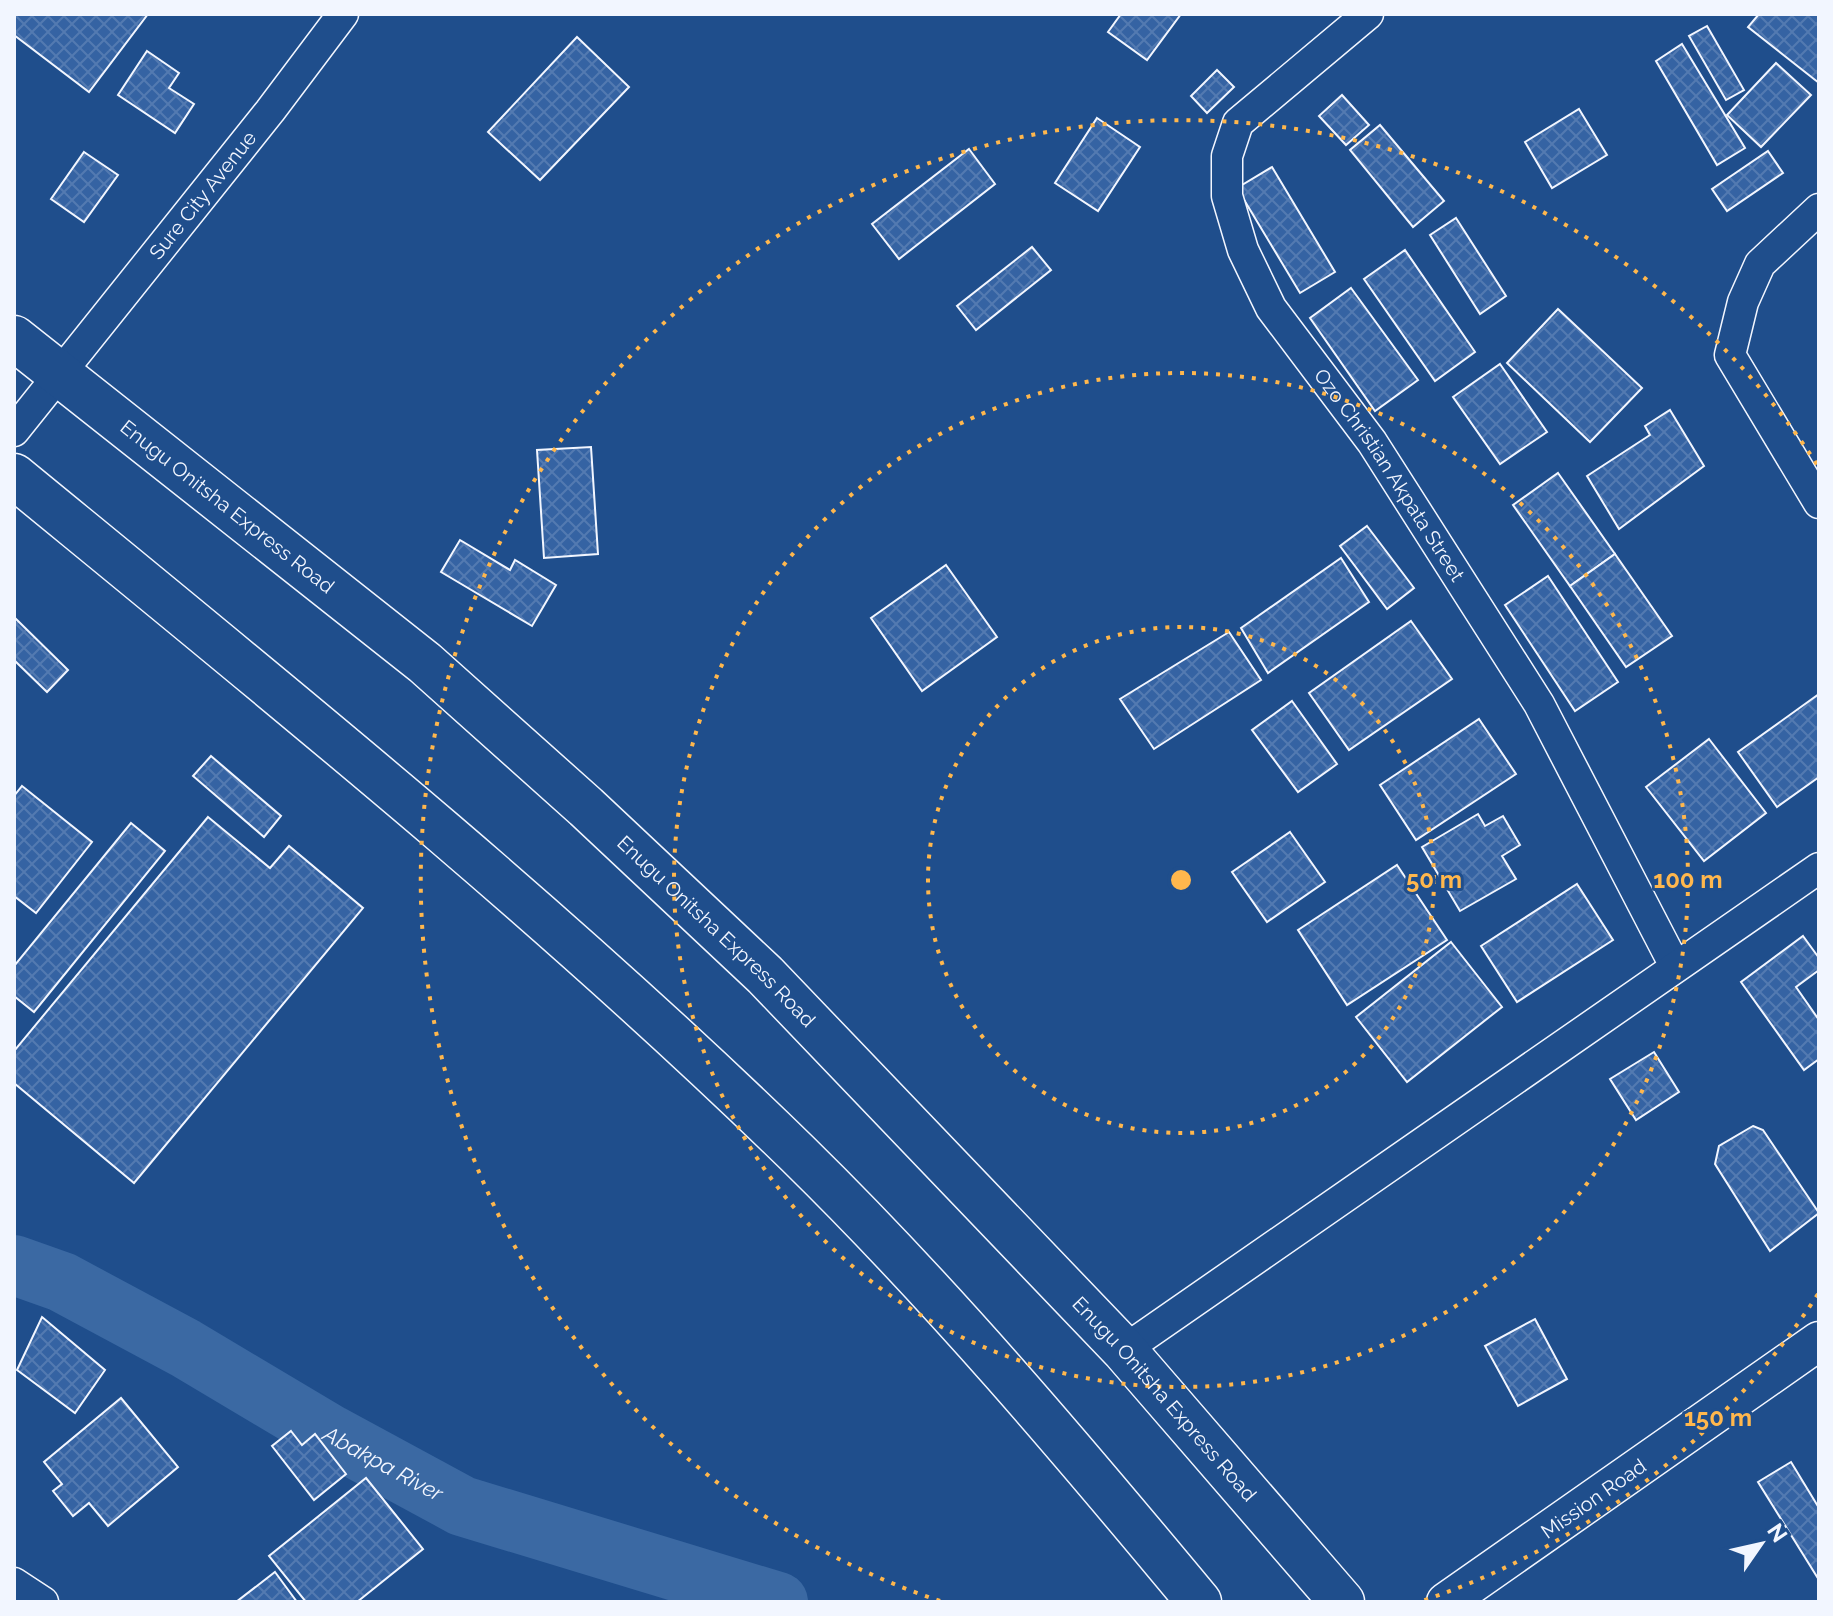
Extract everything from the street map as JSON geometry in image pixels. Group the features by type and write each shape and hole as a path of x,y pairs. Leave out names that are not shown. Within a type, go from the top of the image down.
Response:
{"highway":[{"name":"Enugu Onitsha Express Road","path":"14,338 425,663 586,807 765,975 1124,1350 1342,1602"},
{"path":"14,476 294,705 668,1030 800,1157 939,1301 1081,1459 1199,1602"}],"street":[{"name":"Sure City Avenue","path":"14,431 270,111 343,14"},
{"name":"Ozo Christian Akpata Street","path":"1368,14 1238,123 1227,156 1227,196 1243,250 1271,308 1372,442 1539,704 1675,966"},
{"path":"1819,209 1760,264 1743,302 1730,355 1819,503"},
{"path":"1124,1350 1819,868"},
{"name":"Mission Road","path":"1446,1602 1819,1341"},
{"path":"14,1583 43,1602"}],"building":[{"path":"14,14 148,14 89,92 14,35"},
{"path":"1121,14 1181,14 1147,60 1108,32"},
{"path":"1759,14 1819,14 1819,83 1748,27"},
{"path":"1707,26 1744,90 1726,100 1689,36"},
{"path":"577,37 629,87 540,180 488,132"},
{"path":"1682,44 1745,148 1717,165 1656,61"},
{"path":"147,51 179,73 169,88 194,104 175,133 118,95"},
{"path":"1776,63 1811,95 1761,147 1727,115"},
{"path":"1217,70 1234,87 1207,113 1191,96"},
{"path":"1342,95 1369,125 1346,145 1319,116"},
{"path":"1579,109 1607,155 1552,188 1525,142"},
{"path":"1097,118 1140,147 1098,211 1055,183"},
{"path":"1380,125 1444,201 1413,227 1350,150"},
{"path":"969,149 995,184 899,259 872,224"},
{"path":"1768,151 1783,173 1727,211 1712,189"},
{"path":"84,152 118,175 84,222 51,199"},
{"path":"1272,167 1335,272 1300,293 1237,188"},
{"path":"1456,218 1506,296 1480,314 1430,235"},
{"path":"1032,247 1051,270 976,330 957,306"},
{"path":"1405,250 1475,352 1435,381 1364,279"},
{"path":"1351,288 1418,380 1375,411 1310,318"},
{"path":"1558,309 1642,388 1590,442 1507,363"},
{"path":"1500,364 1547,432 1500,464 1453,397"},
{"path":"1670,410 1704,466 1619,529 1587,476 1650,435 1645,426"},
{"path":"591,447 598,554 544,558 537,450"},
{"path":"1558,473 1615,554 1570,586 1513,505"},
{"path":"1367,526 1414,588 1387,609 1340,546"},
{"path":"460,540 510,570 515,560 556,585 532,626 441,572"},
{"path":"1615,554 1672,636 1626,667 1570,586"},
{"path":"1341,558 1369,602 1268,673 1241,628"},
{"path":"946,565 997,637 922,691 871,618"},
{"path":"1548,576 1618,682 1575,711 1505,605"},
{"path":"14,617 68,670 47,692 14,660"},
{"path":"1411,621 1452,679 1349,750 1309,693"},
{"path":"1229,632 1261,680 1154,749 1120,699"},
{"path":"1819,694 1819,777 1777,807 1738,752"},
{"path":"1292,701 1337,764 1298,792 1252,730"},
{"path":"1479,719 1516,774 1416,840 1380,785"},
{"path":"1709,739 1766,813 1704,861 1646,787"},
{"path":"211,756 281,816 264,837 193,776"},
{"path":"22,786 92,842 36,913 14,896 14,796"},
{"path":"1478,814 1485,826 1503,816 1520,845 1502,856 1516,879 1460,911 1422,847"},
{"path":"208,817 270,868 289,846 363,908 134,1183 14,1083 14,1051"},
{"path":"131,823 165,851 34,1012 14,996 14,966"},
{"path":"1290,832 1325,882 1267,922 1232,872"},
{"path":"1397,865 1447,940 1347,1005 1298,930"},
{"path":"1577,884 1613,940 1517,1002 1481,946"},
{"path":"1803,936 1819,958 1819,970 1796,987 1819,1020 1819,1059 1804,1070 1741,982"},
{"path":"1451,942 1502,1007 1407,1082 1356,1017"},
{"path":"1654,1052 1679,1092 1636,1120 1610,1079"},
{"path":"1753,1126 1763,1130 1819,1213 1770,1251 1715,1164 1719,1146"},
{"path":"42,1317 105,1370 75,1413 17,1370"},
{"path":"1535,1319 1567,1379 1518,1406 1485,1346"},
{"path":"121,1398 178,1467 108,1526 89,1503 73,1516 53,1491 62,1484 44,1462"},
{"path":"291,1431 302,1445 315,1434 346,1474 314,1500 272,1446"},
{"path":"1791,1462 1819,1508 1819,1580 1758,1482"},
{"path":"366,1478 423,1549 357,1602 306,1602 269,1556"},
{"path":"275,1572 297,1602 236,1602"}],"waterway":[{"name":"Abakpa River","path":"14,1265 62,1282 185,1348 331,1435 462,1506 778,1602"}]}
